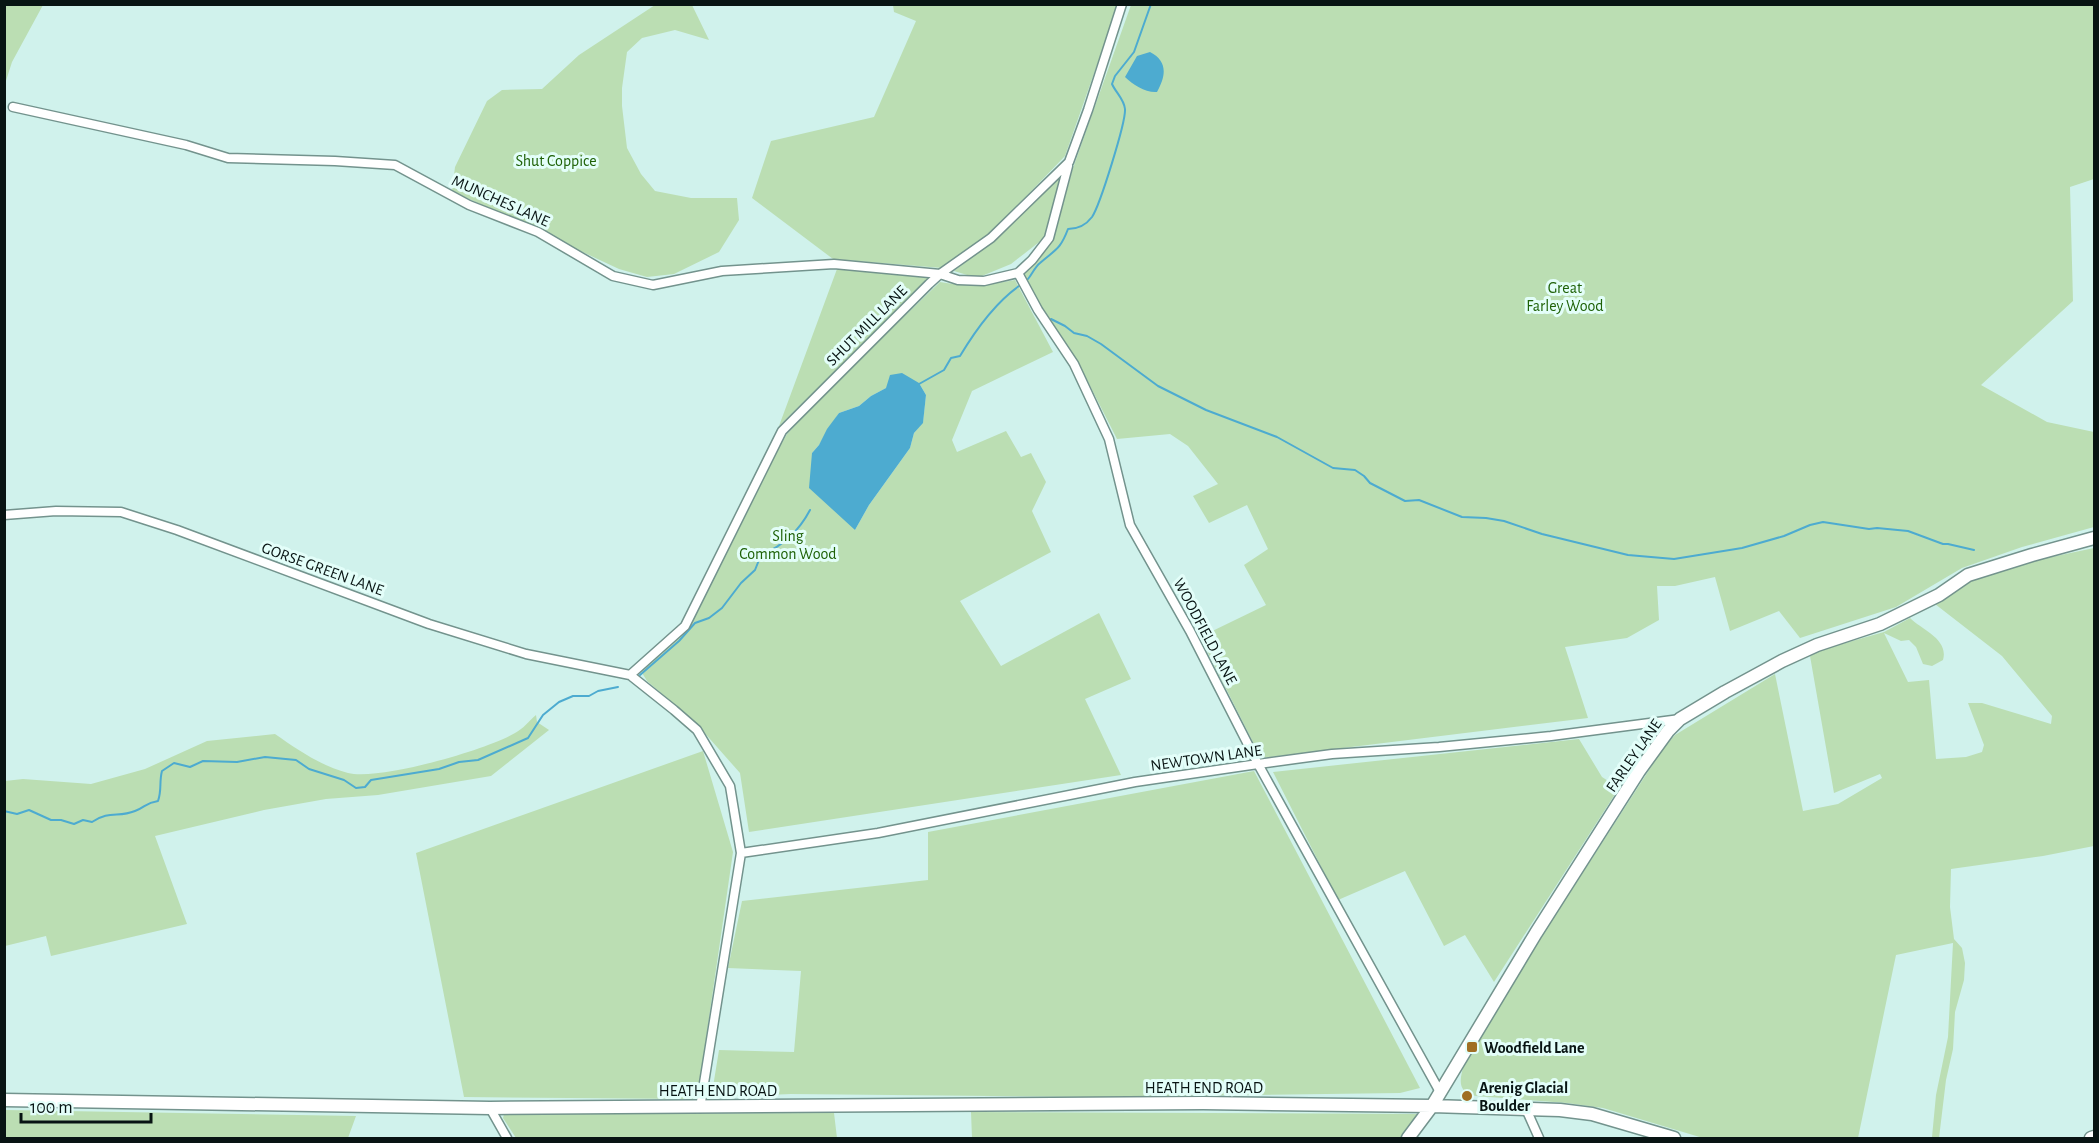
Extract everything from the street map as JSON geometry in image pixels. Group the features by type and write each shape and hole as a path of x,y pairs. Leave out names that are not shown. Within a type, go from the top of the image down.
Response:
{"street":[{"name":"SHUT MILL LANE","path":"630,675 685,626 782,431 940,274 991,238 1069,162 1122,4"},
{"name":"MUNCHES LANE","path":"13,107 186,145 228,158 395,165 469,205 538,232 614,276 653,285 722,271 834,264 940,274"},
{"path":"940,274 958,280 984,281 1018,273 1032,260 1049,238 1069,162"},
{"name":"WOODFIELD LANE","path":"1018,273 1038,310 1074,364 1109,439 1131,525 1190,631 1258,764 1440,1092"},
{"name":"GORSE GREEN LANE","path":"4,515 56,511 121,512 177,530 429,624 526,654 630,675"},
{"name":"FARLEY LANE","path":"1408,1138 1432,1106 1536,933 1639,771 1668,731 1680,719 1782,661 1817,645 1880,624 1939,595 1968,576 2094,538"},
{"path":"630,675 697,730 730,786 741,853 700,1108"},
{"name":"NEWTOWN LANE","path":"741,853 878,833 1135,782 1258,764 1332,754 1551,736 1680,719"},
{"name":"HEATH END ROAD","path":"4,1100 489,1108 1203,1103 1432,1106 1592,1114 1674,1138"},
{"path":"489,1108 507,1138"},
{"path":"1526,1109 1539,1138"}],"green space":[{"path":"5,4 43,5 12,62 5,84"},
{"name":"Shut Coppice","path":"655,5 692,5 709,40 675,30 642,38 627,52 622,106 627,148 641,174 655,191 691,198 737,198 739,220 719,252 674,274 647,277 619,269 452,191 455,167 487,101 502,90 542,89 579,55"},
{"path":"893,5 1118,5 1065,156 990,234 942,268 833,259 752,198 771,141 874,117 916,21 894,12"},
{"name":"Great Farley Wood","path":"1131,5 2094,5 2094,179 2070,187 2073,301 1981,385 2047,422 2094,432 2094,527 2022,547 1962,568 1896,607 1800,638 1779,611 1730,631 1715,577 1675,586 1657,586 1659,620 1627,638 1565,647 1588,718 1261,758 1200,637 1266,605 1244,565 1268,549 1247,505 1209,523 1193,496 1218,484 1188,446 1170,434 1117,439 1084,374 1018,270 1053,241 1073,168"},
{"path":"1063,173 1047,236 1011,264 977,278 954,271 995,240"},
{"path":"837,269 932,276 779,426"},
{"name":"Sling Common Wood","path":"1015,280 1053,352 972,391 952,440 957,452 1006,431 1021,457 1031,453 1046,482 1032,511 1051,552 960,601 1001,666 1099,613 1131,679 1085,699 1121,775 749,832 740,773 694,721 647,681 641,671 688,625 696,614 726,542 787,434 835,383 940,282 968,285","holes":["919,383 926,395 923,422 914,433 910,448 869,505 855,530 812,453 839,413 859,406 886,388"]},
{"path":"2094,548 2094,846 1951,869 1950,907 1954,939 1962,948 1965,963 1964,980 1955,1012 1953,1049 1946,1080 1939,1138 1932,1137 1936,1095 1948,1037 1953,943 1896,955 1858,1138 1703,1138 1603,1108 1476,1096 1462,1088 1464,1064 1527,959 1662,750 1675,735 1775,674 1803,811 1838,804 1882,778 1880,774 1834,793 1810,656 1824,649 1884,632 1910,618 1942,646 1943,660 1932,666 1923,664 1916,647 1909,640 1901,641 1884,633 1908,682 1929,680 1936,759 1966,757 1982,752 1984,745 1968,703 1982,703 2051,724 2052,716 2002,656 1935,604 1970,581 2042,559"},
{"path":"536,715 537,722 549,730 491,776 378,795 326,799 264,810 155,836 187,924 51,956 46,936 5,946 5,781 23,779 91,784 145,769 207,741 275,734 310,757 338,770 363,774 383,773 481,748 518,731"},
{"path":"1579,739 1602,777 1619,788 1494,982 1465,935 1444,946 1405,871 1338,900 1273,772"},
{"path":"703,751 733,852 698,1094 692,1099 464,1097 416,853"},
{"path":"1254,771 1420,1088 1400,1093 1098,1097 791,1094 715,1097 712,1093 719,1050 794,1052 801,971 728,968 742,901 928,880 928,832"},
{"path":"5,1110 356,1116 348,1138 5,1138"},
{"path":"971,1112 1419,1114 1401,1138 972,1138"},
{"path":"834,1113 837,1138 516,1138 503,1118 504,1114"}],"water":[{"path":"1150,52 1160,60 1164,69 1157,92 1140,88 1125,77 1137,56"},
{"path":"902,373 919,383 926,395 923,423 914,433 910,448 869,505 855,530 809,488 812,453 839,413 859,406 886,388 890,375"}],"waterway":[{"path":"1028,279 1038,265 1060,245 1068,229 1084,224 1092,217 1096,209 1112,163 1124,117 1123,102 1112,84 1115,76 1134,52 1151,4"},
{"path":"919,384 944,370 951,358 960,356 986,318 1019,286"},
{"path":"1051,319 1074,333 1087,336 1101,344 1158,386 1206,410 1277,437 1333,468 1355,470 1370,483 1405,501 1419,500 1462,517 1504,521 1542,534 1628,555 1674,559 1742,548 1823,522 1869,529 1908,531 1943,544 1974,550"},
{"path":"640,675 679,641 695,623 709,618 722,608 741,583 755,570 761,555 790,537 810,510"},
{"path":"4,811 17,814 29,810 51,820 74,824 83,820 92,822 104,816 129,813 158,801 162,771 174,763 190,767 203,761 237,762 265,757 296,760 309,769 344,780 356,788 365,787 371,780 478,760 528,738 543,715 559,702 573,696 589,696 598,691 618,687"}],"place":[{"name":"Woodfield Lane","path":"1472,1047"},
{"name":"Arenig Glacial Boulder","path":"1467,1096"}]}
